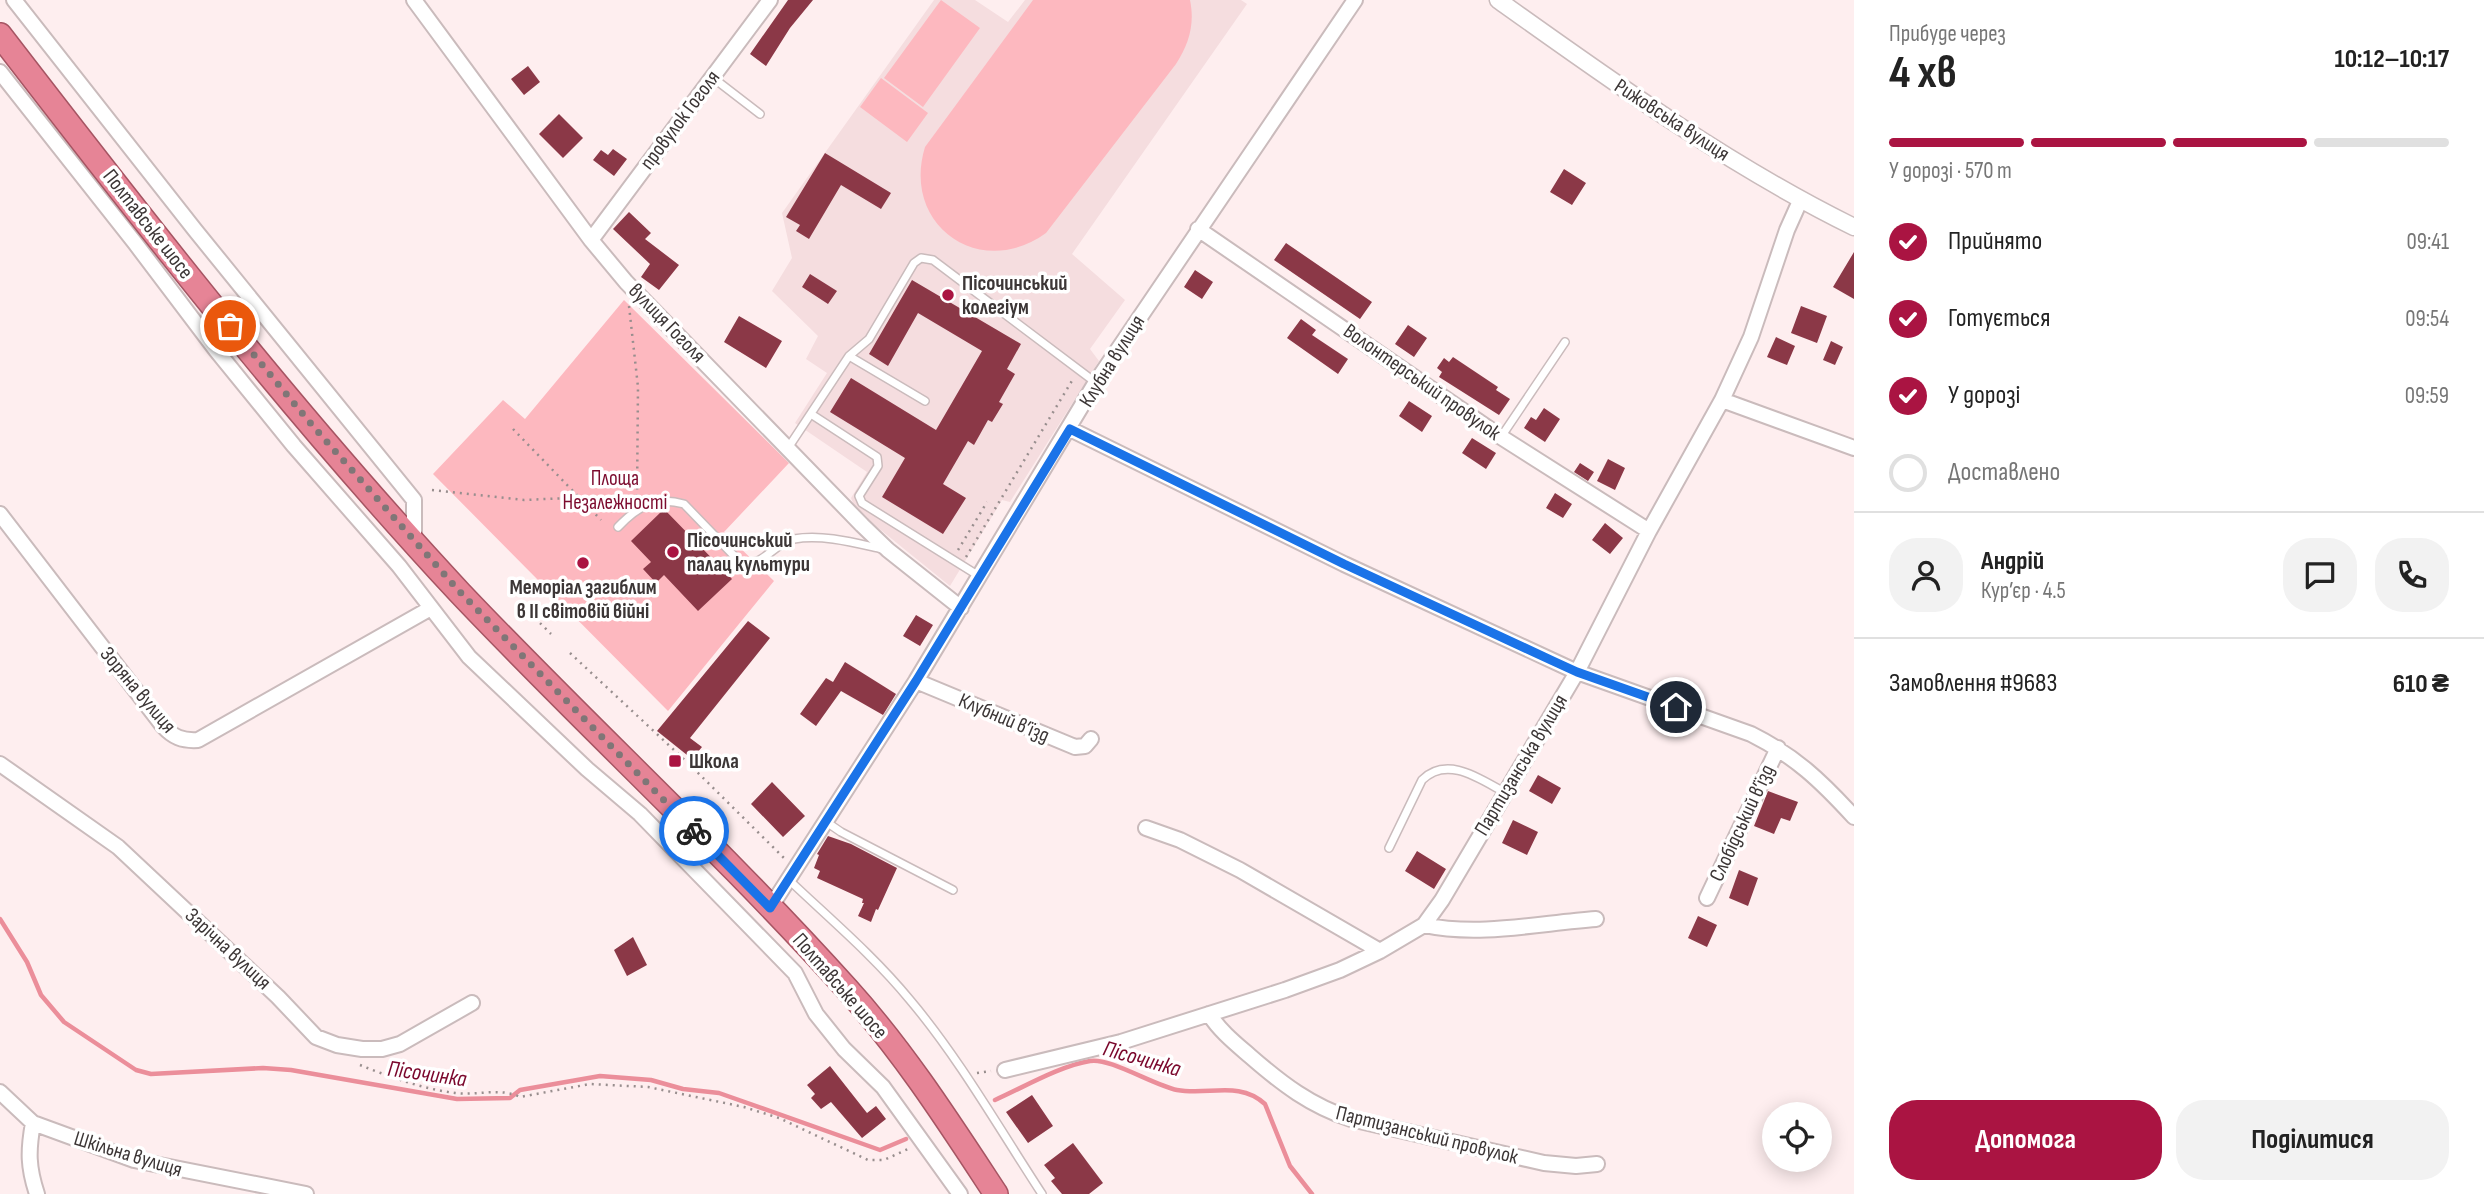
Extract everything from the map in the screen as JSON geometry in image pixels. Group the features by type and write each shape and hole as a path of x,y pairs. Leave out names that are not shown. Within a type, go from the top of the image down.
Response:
{"highway":[{"name":"Полтавське шосе","path":"0,35 197,286 312,425 414,541 460,592 849,991 926,1089 996,1194"}],"street":[{"path":"14,0 195,230 414,500 414,541"},
{"name":"вулиця Гоголя","path":"414,0 591,240 626,282 888,550 961,608"},
{"name":"провулок Гоголя","path":"591,240 770,0"},
{"name":"Клубна вулиця","path":"770,908 916,681 1096,382 1355,0"},
{"name":"Рижовська вулиця","path":"1498,0 1636,99 1800,201 1854,227"},
{"path":"0,72 216,350 294,446 399,566 469,657 587,769 640,814 795,973 816,1014 844,1049 883,1087 960,1194"},
{"path":"0,98 11,87"},
{"name":"Партизанська вулиця","path":"1005,1070 1121,1042 1285,990 1340,970 1380,951 1424,925 1577,672 1649,531 1722,400 1751,337 1787,230 1800,201"},
{"name":"Волонтерський провулок","path":"1198,229 1501,437 1649,531"},
{"path":"1722,400 1854,448"},
{"path":"1070,429 1344,564 1577,672 1751,734 1778,748 1819,779 1854,817"},
{"name":"Зоряна вулиця","path":"0,514 163,726 179,739 198,740 431,608"},
{"name":"Клубний в’їзд","path":"916,681 1075,747 1085,746 1091,739"},
{"name":"Слобідський в’їзд","path":"1707,898 1778,748"},
{"name":"Зарічна вулиця","path":"0,764 118,846 278,997 316,1037 337,1045 382,1049 400,1044 472,1003"},
{"path":"1146,828 1180,839 1240,870 1380,951"},
{"path":"1424,925 1443,929 1509,929 1540,923 1597,919"},
{"name":"Партизанський провулок","path":"1209,1014 1225,1034 1282,1084 1327,1111 1351,1119 1544,1163 1576,1166 1597,1164"},
{"name":"Шкільна вулиця","path":"0,1092 33,1123 134,1160 306,1194"},
{"path":"33,1123 29,1147 30,1171 37,1194"}],"lane":[{"path":"712,77 760,114"},
{"path":"788,448 849,356 869,339 914,263 925,258 933,260 1096,382"},
{"path":"1501,437 1565,342"},
{"path":"849,356 925,401"},
{"path":"811,414 877,457 878,466 859,496 862,503 979,576"},
{"path":"618,527 636,508 662,501 684,504 741,563 758,562 783,542 794,539 832,539 888,550"},
{"path":"1390,848 1422,780 1427,775 1458,769 1504,792"},
{"path":"825,821 953,890"},
{"path":"791,874 911,1001 964,1075 1042,1194"}],"path":[{"path":"626,282 638,387 636,508"},
{"path":"961,565 1078,371"},
{"path":"513,429 601,520"},
{"path":"432,490 524,500 637,498"},
{"path":"996,496 1001,499"},
{"path":"952,559 987,502"},
{"path":"540,607 534,617 551,634"},
{"path":"570,653 689,764 791,874"},
{"path":"352,1062 390,1077 456,1093 510,1092 520,1097 590,1084 648,1087 744,1107 779,1118 876,1162 925,1142"},
{"path":"964,1075 1005,1070"}],"shaded area":[{"name":"Пісочинський колегіум","path":"934,0 975,0 1008,22 1025,0 1241,0 1247,4 1072,254 1125,300 1090,349 1099,361 1010,502 1002,500 950,586 856,510 851,498 867,472 795,423 827,373 806,359 818,336 772,291 792,258 782,213"}],"green space":[{"path":"941,0 980,28 923,107 884,78"},
{"path":"1033,0 1190,0 1190,34 1176,64 1046,233 1021,246 996,251 972,247 952,237 935,221 925,200 921,175 925,147"},
{"path":"881,78 928,113 907,142 860,107"},
{"name":"Площа Незалежності","path":"624,300 789,463 724,532 774,581 668,711 433,474 503,400 525,419"}],"building":[{"path":"788,0 813,0 790,28 766,66 750,54"},
{"path":"528,66 540,82 524,95 511,79"},
{"path":"559,114 583,138 563,158 539,134"},
{"path":"613,149 627,159 614,176 593,160 601,150 608,155"},
{"path":"825,153 891,193 881,209 841,185 809,239 796,231 800,225 786,217"},
{"path":"1564,169 1586,183 1572,205 1550,192"},
{"path":"629,212 651,233 645,239 679,265 659,290 641,277 650,264 613,229"},
{"path":"1286,243 1372,302 1360,319 1274,260"},
{"path":"1854,252 1854,299 1833,287"},
{"path":"1195,270 1213,282 1202,299 1184,287"},
{"path":"810,274 837,291 828,304 802,287"},
{"path":"912,280 1021,344 1007,369 1015,374 999,402 1003,404 992,422 988,420 974,445 968,441 943,484 966,498 943,534 882,497 905,458 830,412 851,378 936,430 982,351 918,313 888,366 869,354"},
{"path":"1801,306 1827,316 1817,343 1791,333"},
{"path":"739,316 782,341 766,368 724,342"},
{"path":"1301,319 1316,330 1312,335 1348,359 1338,374 1287,338"},
{"path":"1408,325 1427,338 1414,357 1395,344"},
{"path":"1776,337 1795,346 1787,365 1767,357"},
{"path":"1831,341 1843,347 1835,365 1823,360"},
{"path":"1453,357 1498,387 1496,390 1510,399 1499,415 1439,377 1442,372 1437,368 1444,358 1449,362"},
{"path":"1409,401 1432,416 1422,432 1399,416"},
{"path":"1544,408 1560,419 1545,442 1524,428 1531,417 1536,420"},
{"path":"1472,438 1496,453 1486,469 1462,453"},
{"path":"1608,459 1625,468 1615,490 1597,481"},
{"path":"1580,463 1594,472 1588,481 1574,472"},
{"path":"1555,493 1572,504 1563,518 1546,508"},
{"name":"Пісочинський палац культури","path":"664,509 732,579 698,611 664,575 656,583 643,569 651,562 631,541"},
{"path":"1605,523 1623,538 1610,554 1592,540"},
{"path":"916,615 933,625 920,646 903,636"},
{"path":"748,621 770,638 690,738 702,747 692,759 657,731"},
{"path":"845,662 896,694 883,715 841,691 816,726 800,714 826,678 833,682"},
{"path":"1538,775 1561,788 1552,804 1529,791"},
{"path":"772,782 805,816 783,837 751,804"},
{"path":"1768,791 1798,802 1790,821 1781,818 1774,834 1754,826"},
{"path":"1513,820 1538,832 1527,855 1502,843"},
{"path":"828,836 851,844 897,868 871,922 858,916 863,899 817,878 820,871 814,868 819,855 817,854"},
{"path":"1417,851 1446,869 1434,889 1405,871"},
{"path":"1739,870 1758,878 1748,906 1729,898"},
{"path":"1698,916 1717,925 1707,947 1688,938"},
{"path":"633,937 647,965 627,976 614,950"},
{"path":"830,1066 867,1113 876,1106 886,1119 862,1138 831,1102 821,1109 811,1098 815,1094 807,1085"},
{"path":"1032,1095 1053,1126 1028,1143 1006,1112"},
{"path":"1073,1143 1103,1183 1089,1194 1062,1194 1051,1181 1055,1178 1044,1165"}],"waterway":[{"name":"Пісочинка","path":"0,919 27,962 41,995 64,1022 136,1070 151,1074 263,1068 291,1070 457,1099 510,1098 520,1090 600,1076 651,1080 683,1089 719,1093 880,1150 906,1139"},
{"name":"Пісочинка","path":"995,1100 1055,1072 1090,1061 1109,1063 1177,1090 1245,1093 1265,1104 1290,1166 1312,1194"}],"way so far":[{"path":"230,326 312,425 460,592 694,831"}],"place":[{"name":"Пісочинський колегіум","path":"948,295"},
{"name":"Пісочинський палац культури","path":"673,552"},
{"name":"Меморіал загиблим в II світовій війні","path":"583,563"},
{"name":"Школа","path":"675,761"}],"route":[{"path":"694,831 770,908 916,681 1070,429 1344,564 1553,661 1676,707"}]}
